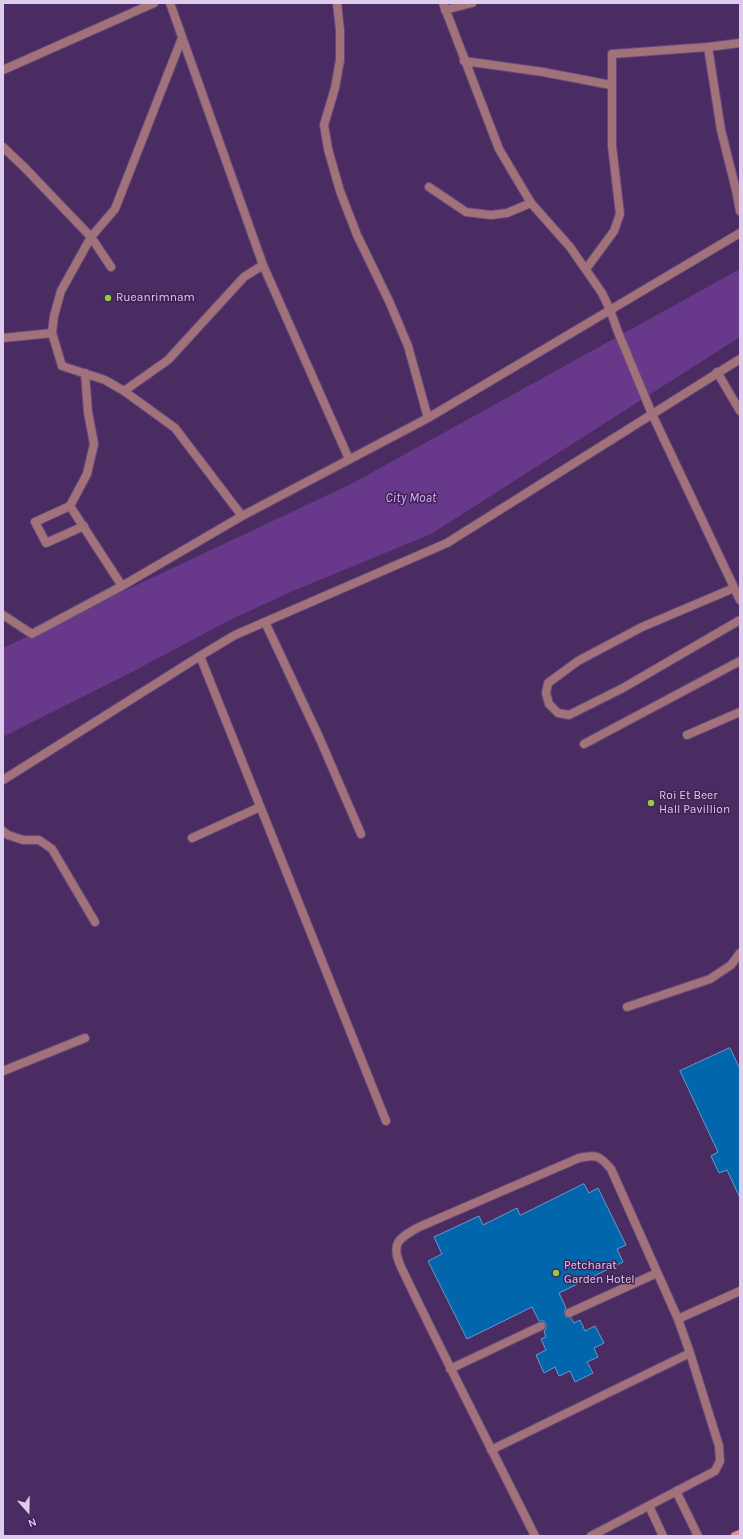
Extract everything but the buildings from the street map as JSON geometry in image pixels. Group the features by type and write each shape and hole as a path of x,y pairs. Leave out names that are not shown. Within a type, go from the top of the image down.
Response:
{"main road":[{"path":"735,1536 740,1534"}],"street":[{"path":"3,70 154,3"},
{"path":"170,3 263,265 349,459"},
{"path":"337,3 340,30 340,60 335,88 324,125 328,150 340,191 357,235 389,301 408,346 428,418"},
{"path":"472,3 444,7 499,149 531,203 570,247 602,293 652,414 740,600"},
{"path":"182,38 115,209 91,237 61,291 54,316 52,333 62,366 105,380 124,391 175,428 242,516"},
{"path":"586,269 614,231 620,214 612,146 612,54 708,47 740,43"},
{"path":"708,47 720,130 740,211"},
{"path":"464,61 543,72 611,85"},
{"path":"3,147 91,237 111,267"},
{"path":"429,187 466,212 491,215 507,213 531,203"},
{"path":"3,616 32,634 122,586 242,516 428,418 740,233"},
{"path":"124,391 168,360 244,277 263,265"},
{"path":"3,338 52,333"},
{"path":"3,780 235,635 448,543 717,372 740,359"},
{"path":"717,372 740,411"},
{"path":"84,526 46,543 35,522 70,506 87,474 94,444 88,412 85,373"},
{"path":"70,506 122,586"},
{"path":"734,588 642,627 578,661 548,683 546,693 549,704 558,713 569,715 623,688 740,620"},
{"path":"265,622 319,737 361,834"},
{"path":"200,656 386,1121"},
{"path":"584,744 740,661"},
{"path":"687,736 740,712"},
{"path":"192,838 260,807"},
{"path":"3,831 8,835 22,840 39,840 52,849 95,922"},
{"path":"627,1007 710,979 731,966 740,953"},
{"path":"3,1071 85,1038"},
{"path":"535,1536 450,1369 396,1256 395,1246 402,1237 419,1227 579,1158 591,1155 601,1158 611,1169 678,1319 690,1352 719,1446 720,1461 715,1471 591,1536"},
{"path":"569,1313 657,1273"},
{"path":"678,1319 740,1291"},
{"path":"450,1369 541,1326"},
{"path":"491,1450 690,1352"},
{"path":"676,1492 698,1536"},
{"path":"649,1506 663,1536"}],"water":[{"name":"City Moat","path":"740,269 740,337 431,534 293,591 230,620 130,673 3,737 3,648 351,484"}],"place":[{"name":"Rueanrimnam","path":"108,298"},
{"name":"Roi Et Beer Hall Pavillion","path":"651,803"},
{"name":"Petcharat Garden Hotel","path":"556,1273"}]}
